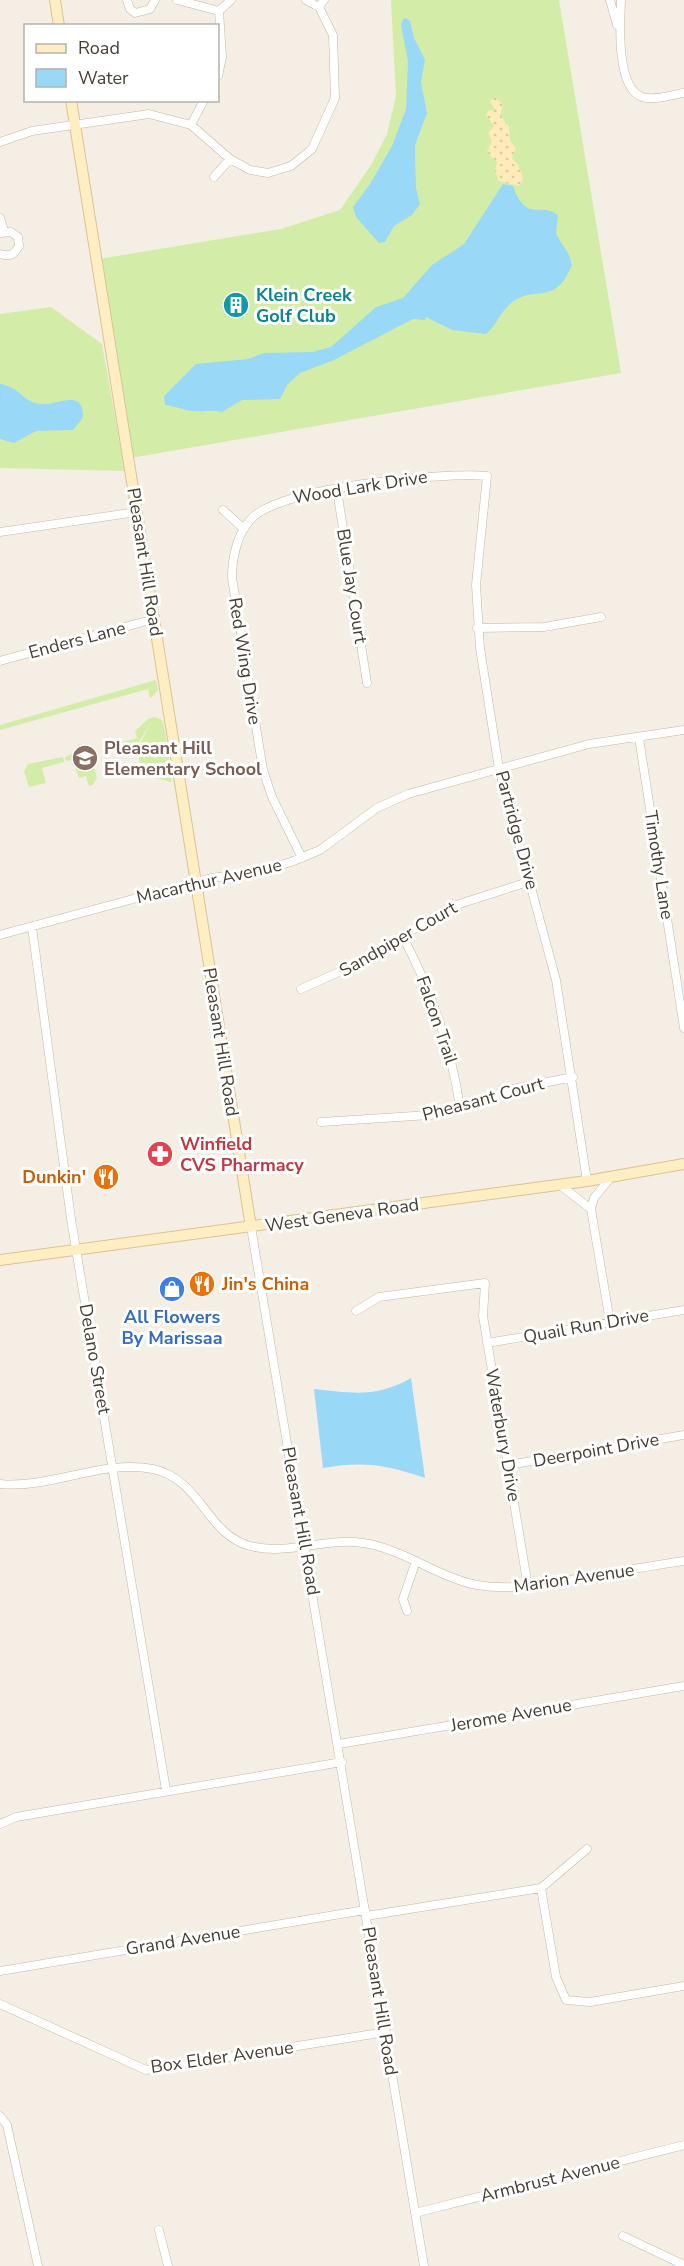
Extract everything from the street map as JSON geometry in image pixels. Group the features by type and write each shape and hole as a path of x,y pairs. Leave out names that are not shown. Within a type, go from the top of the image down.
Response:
{"street":[{"path":"55,0 59,24"},
{"path":"127,0 135,13 150,9 155,0"},
{"path":"177,0 219,11"},
{"path":"219,11 231,0"},
{"path":"0,142 32,130 140,114 160,116 190,125 230,159 250,170 268,172 291,166 312,150 333,106 337,90 333,35 322,3 306,0"},
{"path":"610,0 618,29 627,83 634,93 651,99 684,93"},
{"path":"618,29 621,0"},
{"path":"219,11 222,57 219,71"},
{"name":"Pleasant Hill Road","path":"71,102 251,1227 342,1762 424,2266"},
{"path":"190,125 203,102"},
{"path":"214,177 230,159"},
{"path":"0,218 2,232 11,232 18,237 19,246 15,254 8,256 0,254"},
{"name":"Wood Lark Drive","path":"244,529 252,517 276,502 337,490 439,475 487,476"},
{"name":"Partridge Drive","path":"487,476 477,555 477,628 499,769 556,980 573,1077 587,1181"},
{"name":"Blue Jay Court","path":"337,490 367,683"},
{"path":"224,510 244,529"},
{"path":"0,532 137,512"},
{"name":"Red Wing Drive","path":"244,529 235,552 232,578 259,753 272,797 302,858"},
{"path":"477,628 544,627 601,617"},
{"name":"Enders Lane","path":"0,661 154,619"},
{"name":"Macarthur Avenue","path":"0,935 196,883 270,869 302,858 333,842 377,808 392,800 589,744 684,730"},
{"name":"Timothy Lane","path":"639,738 684,1028"},
{"name":"Sandpiper Court","path":"301,989 359,963 450,907 531,881"},
{"name":"Delano Street","path":"32,927 76,1250 166,1790"},
{"name":"Falcon Trail","path":"403,937 425,982 448,1049 460,1107"},
{"name":"Pheasant Court","path":"321,1122 407,1118 460,1107 517,1088 573,1077"},
{"name":"West Geneva Road","path":"0,1260 560,1185 684,1164"},
{"path":"610,1322 591,1209 594,1198 611,1177"},
{"path":"560,1185 591,1209"},
{"name":"Waterbury Drive","path":"356,1311 379,1297 485,1283 483,1316 528,1587"},
{"name":"Quail Run Drive","path":"487,1343 684,1310"},
{"name":"Deerpoint Drive","path":"508,1465 684,1435"},
{"name":"Marion Avenue","path":"0,1484 25,1484 113,1469 150,1469 171,1473 196,1496 217,1524 231,1536 249,1545 276,1548 332,1542 361,1542 381,1547 468,1582 491,1587 528,1587 684,1561"},
{"path":"407,1611 403,1599 416,1561"},
{"name":"Jerome Avenue","path":"339,1744 684,1686"},
{"path":"0,1824 16,1816 342,1762"},
{"path":"587,1849 541,1888 556,1977 566,2000 590,2002 684,1986"},
{"name":"Grand Avenue","path":"0,1971 366,1913 541,1888"},
{"name":"Box Elder Avenue","path":"0,2004 146,2070 386,2032"},
{"path":"0,2116 7,2125 38,2266"},
{"name":"Armbrust Avenue","path":"416,2213 684,2145"},
{"path":"159,2230 168,2266"},
{"path":"623,2236 684,2265"}],"green space":[{"path":"391,0 559,0 621,373 131,458 99,259 281,229 340,210 371,165 387,134 396,96"},
{"path":"51,307 102,344 125,471 0,468 0,314"},
{"path":"156,680 158,690 150,699 148,689 0,730 0,725"},
{"path":"155,717 162,720 164,725 171,782 147,775 141,766 138,748 152,720 135,749 133,750 131,743 104,749 103,740 107,746 137,738 135,731 148,719"},
{"path":"83,749 90,754 97,778 93,785 89,786 86,776 79,778 72,760 66,761 65,757"},
{"path":"63,757 64,762 42,768 46,783 29,787 24,771 28,764"}],"sand":[{"path":"495,97 503,105 500,115 509,127 510,141 516,148 512,158 519,166 523,179 519,186 499,181 495,171 497,162 487,152 492,141 488,133 494,126 486,115 488,111 495,110 490,101"}],"water":[{"path":"403,19 410,21 414,38 425,60 421,82 427,113 415,145 416,188 420,204 412,215 394,226 385,242 379,243 356,217 353,207 370,184 392,146 406,109 408,61 401,25"},
{"path":"503,184 513,186 518,198 528,208 551,211 558,215 556,234 569,255 572,265 558,287 551,291 518,298 509,305 486,334 452,330 426,317 425,320 413,319 334,360 300,373 287,385 280,399 242,400 222,412 193,411 165,405 164,396 196,364 248,359 264,353 312,352 331,347 376,307 403,298 432,265 464,244"},
{"path":"0,384 8,386 34,403 45,404 74,400 83,410 82,419 73,430 36,431 14,443 0,439"},
{"path":"411,1378 425,1478 375,1466 351,1465 323,1468 314,1389 352,1393 375,1391 387,1389"}],"place":[{"name":"Klein Creek Golf Club","path":"236,305"},
{"name":"Pleasant Hill Elementary School","path":"85,758"},
{"name":"Winfield CVS Pharmacy","path":"160,1154"},
{"name":"Dunkin'","path":"106,1177"},
{"name":"Jin's China","path":"202,1284"},
{"name":"All Flowers By Marissaa","path":"172,1289"}]}
